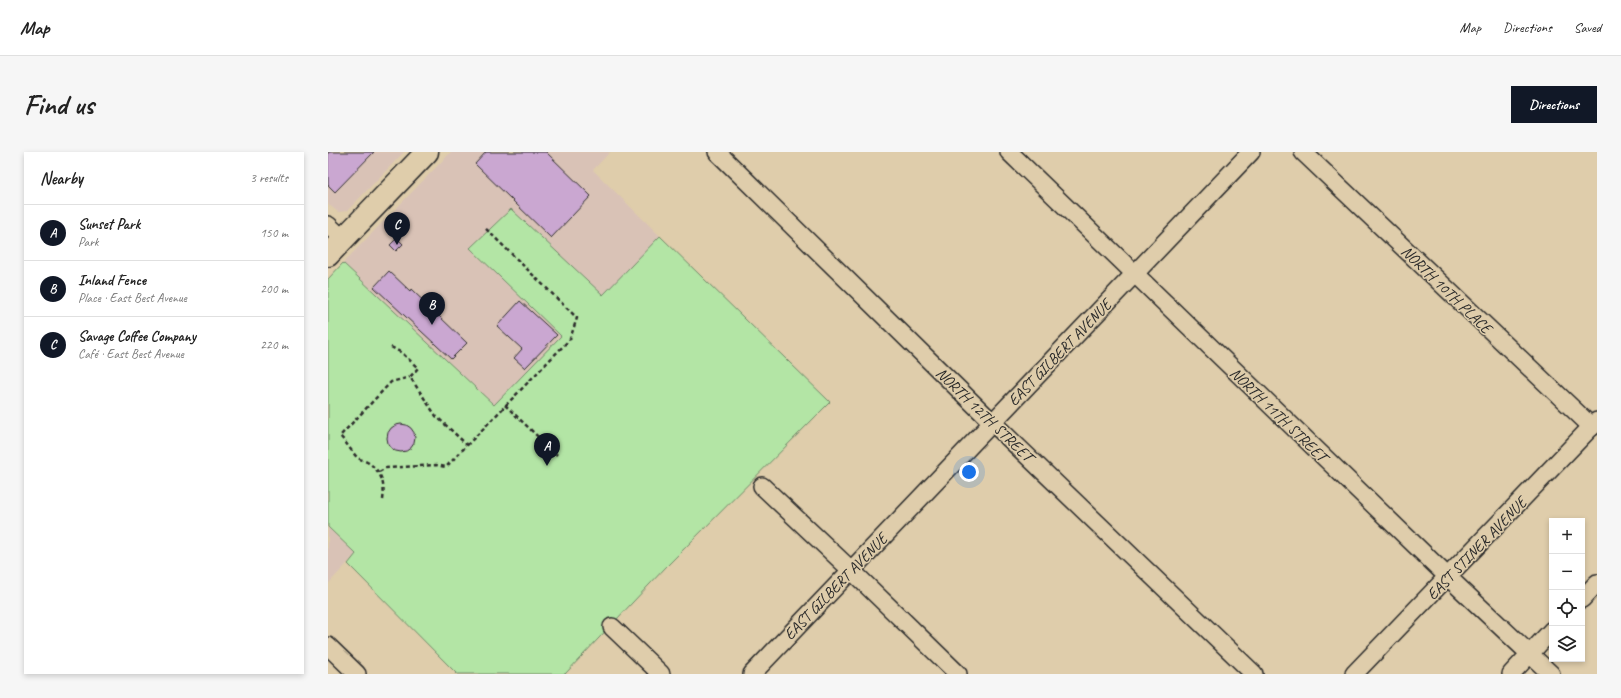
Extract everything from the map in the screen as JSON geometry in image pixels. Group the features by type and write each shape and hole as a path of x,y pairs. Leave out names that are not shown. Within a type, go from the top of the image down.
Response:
{"main road":[{"path":"328,255 336,232 427,152"}],"street":[{"name":"NORTH 12TH STREET","path":"717,152 992,422 1254,674"},
{"name":"NORTH 11TH STREET","path":"1009,152 1448,577 1551,674"},
{"name":"EAST GILBERT AVENUE","path":"752,674 1251,152"},
{"name":"NORTH 10TH PLACE","path":"1303,152 1594,424"},
{"name":"EAST STINER AVENUE","path":"1354,674 1594,424"},
{"path":"762,486 958,674"},
{"path":"1585,596 1597,583"},
{"path":"612,628 661,674"},
{"path":"1511,674 1549,633"},
{"path":"328,646 357,674"}],"path":[{"path":"379,472 386,468 436,465 446,467 570,339 576,318 484,227"},
{"path":"383,500 384,484 379,472 370,464 357,458 347,443 340,436 391,382 410,377 418,368 402,353 390,347"},
{"path":"410,377 436,416 467,445"},
{"path":"506,405 557,454"}],"shaded area":[{"path":"328,152 404,152 347,211 338,212 328,204"},
{"path":"451,152 610,152 593,170 660,236 603,296 511,209 470,248 561,336 494,405 343,263"},
{"path":"328,527 356,554 328,584"}],"green space":[{"path":"511,209 603,295 660,236 830,402 666,567 565,674 457,674 348,564 356,554 328,527 328,279 343,263 494,405 561,336 470,248"}],"building":[{"path":"328,152 374,152 335,192 328,185"},
{"path":"486,152 546,152 591,196 551,238 475,164"},
{"path":"397,238 403,244 396,251 390,245"},
{"path":"389,271 410,291 411,289 467,343 451,359 374,287"},
{"path":"520,301 557,335 525,368 514,358 522,349 497,326"},
{"path":"401,424 407,425 411,428 414,432 414,444 411,448 407,451 401,452 395,451 391,448 388,444 387,438 388,432 391,428 395,425"}],"place":[{"name":"Savage Coffee Company","path":"397,245"},
{"name":"Inland Fence","path":"432,325"},
{"name":"Sunset Park","path":"547,466"}]}
